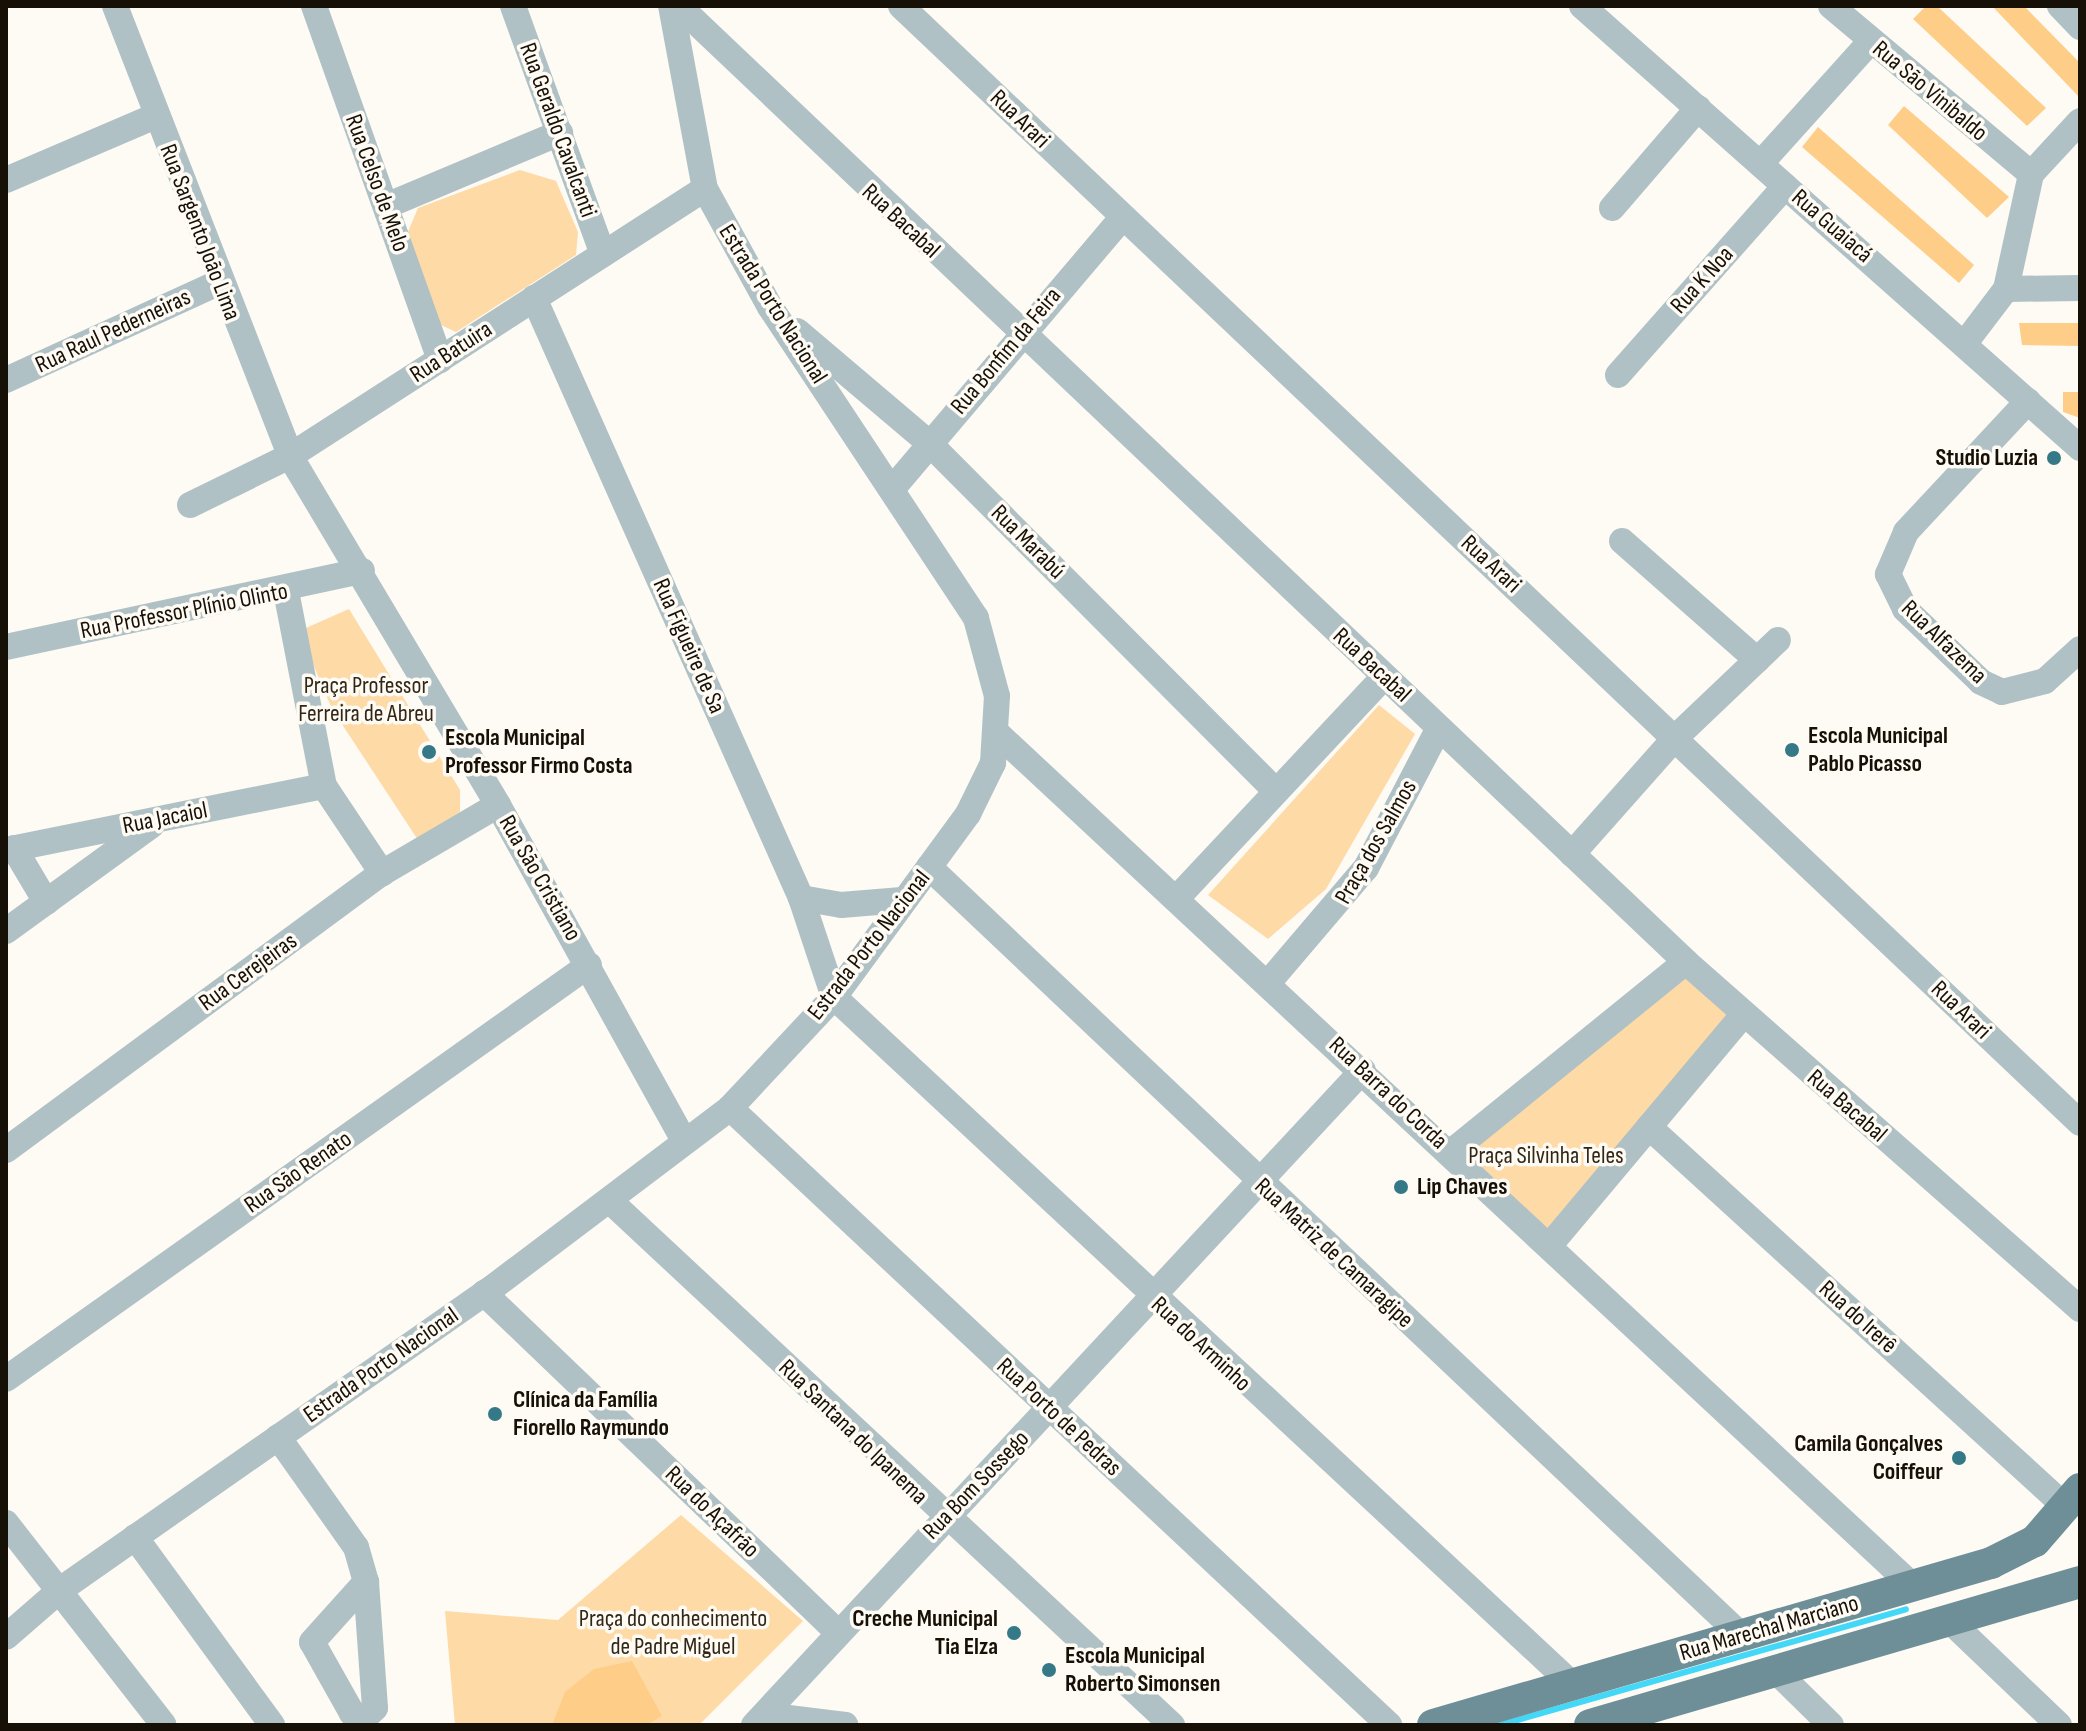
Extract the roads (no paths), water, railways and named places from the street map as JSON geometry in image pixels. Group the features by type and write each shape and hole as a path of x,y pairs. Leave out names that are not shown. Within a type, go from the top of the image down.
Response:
{"main road":[{"name":"Rua Marechal Marciano","path":"1433,1725 2014,1554 2073,1498"},
{"name":"Rua Marechal Marciano","path":"1604,1723 2080,1582"}],"street":[{"name":"Rua Sargento João Lima","path":"115,6 155,116 290,456"},
{"name":"Rua Celso de Melo","path":"314,6 440,360"},
{"name":"Rua Geraldo Cavalcanti","path":"513,6 603,254"},
{"name":"Estrada Porto Nacional","path":"6,1637 60,1590 484,1293 730,1108 834,997 902,900 968,814 999,735 976,618 893,488 770,307 705,189 671,6"},
{"name":"Rua Bacabal","path":"679,6 1019,333 1686,962 2080,1309"},
{"name":"Rua Arari","path":"901,6 2080,1123"},
{"name":"Rua Guaiacá","path":"1582,6 2080,448"},
{"name":"Rua São Vinibaldo","path":"1831,6 2031,174"},
{"path":"2060,6 2080,27"},
{"path":"1761,163 1871,41"},
{"path":"1612,208 1698,108"},
{"path":"6,180 155,116"},
{"path":"1965,343 2006,289 2031,174 2080,121"},
{"path":"386,206 560,133"},
{"name":"Rua K Noa","path":"1618,375 1785,186"},
{"name":"Rua Batuira","path":"190,505 290,456 705,189"},
{"name":"Rua Bonfim da Feira","path":"893,488 1019,333 1123,217"},
{"name":"Rua Raul Pederneiras","path":"6,380 220,282"},
{"path":"2006,289 2080,288"},
{"name":"Rua Figueire de Sa","path":"534,298 801,898 834,997"},
{"name":"Rua Marabú","path":"770,307 929,443 1275,790"},
{"name":"Rua Alfazema","path":"2028,401 1906,532 1888,574 1905,609 1981,682 2002,692 2045,681 2080,649"},
{"name":"Rua São Cristiano","path":"290,456 362,571 498,805 684,1140"},
{"path":"1622,541 1757,660"},
{"name":"Rua Professor Plínio Olinto","path":"6,647 286,591 362,571"},
{"path":"286,591 324,786 382,873"},
{"path":"1572,854 1675,738 1778,640"},
{"path":"1176,899 1384,677"},
{"name":"Praça dos Salmos","path":"1268,983 1366,868 1439,728"},
{"name":"Rua Barra do Corda","path":"999,735 1363,1070 1913,1586"},
{"name":"Rua Jacaiol","path":"10,849 324,786"},
{"name":"Rua Cerejeiras","path":"6,1150 382,873 498,805"},
{"path":"6,931 160,819"},
{"path":"10,849 46,902"},
{"name":"Rua Matriz de Camaragipe","path":"929,867 1259,1183 1742,1636"},
{"path":"801,898 841,905 902,900"},
{"path":"1451,1152 1686,962"},
{"name":"Rua São Renato","path":"6,1379 589,965"},
{"name":"Rua do Arminho","path":"834,997 1150,1298 1573,1685"},
{"path":"1550,1245 1743,1015"},
{"name":"Rua Bom Sossego","path":"759,1720 836,1631 1049,1408 1363,1070"},
{"name":"Rua Porto de Pedras","path":"730,1108 1389,1725"},
{"name":"Rua do Irerê","path":"1649,1127 2073,1498"},
{"name":"Rua Santana do Ipanema","path":"609,1200 944,1519 1172,1725"},
{"name":"Rua do Açafrão","path":"484,1293 836,1631"},
{"path":"278,1437 356,1547 366,1582"},
{"path":"6,1523 164,1725"},
{"path":"135,1537 272,1725"},
{"path":"1949,1620 2059,1725"},
{"path":"1776,1671 1831,1725"},
{"path":"759,1720 845,1725"}],"waterway":[{"path":"1500,1725 1906,1609"}],"place":[{"name":"Studio Luzia","path":"2054,458"},
{"name":"Escola Municipal Pablo Picasso","path":"1792,750"},
{"name":"Escola Municipal Professor Firmo Costa","path":"429,752"},
{"name":"Lip Chaves","path":"1401,1187"},
{"name":"Clínica da Família Fiorello Raymundo","path":"495,1414"},
{"name":"Camila Gonçalves Coiffeur","path":"1959,1458"},
{"name":"Creche Municipal Tia Elza","path":"1014,1633"},
{"name":"Escola Municipal Roberto Simonsen","path":"1049,1670"}],"park label":[{"name":"Praça Professor Ferreira de Abreu","path":"366,700"},
{"name":"Praça Silvinha Teles","path":"1546,1156"},
{"name":"Praça do conhecimento de Padre Miguel","path":"673,1633"}]}
